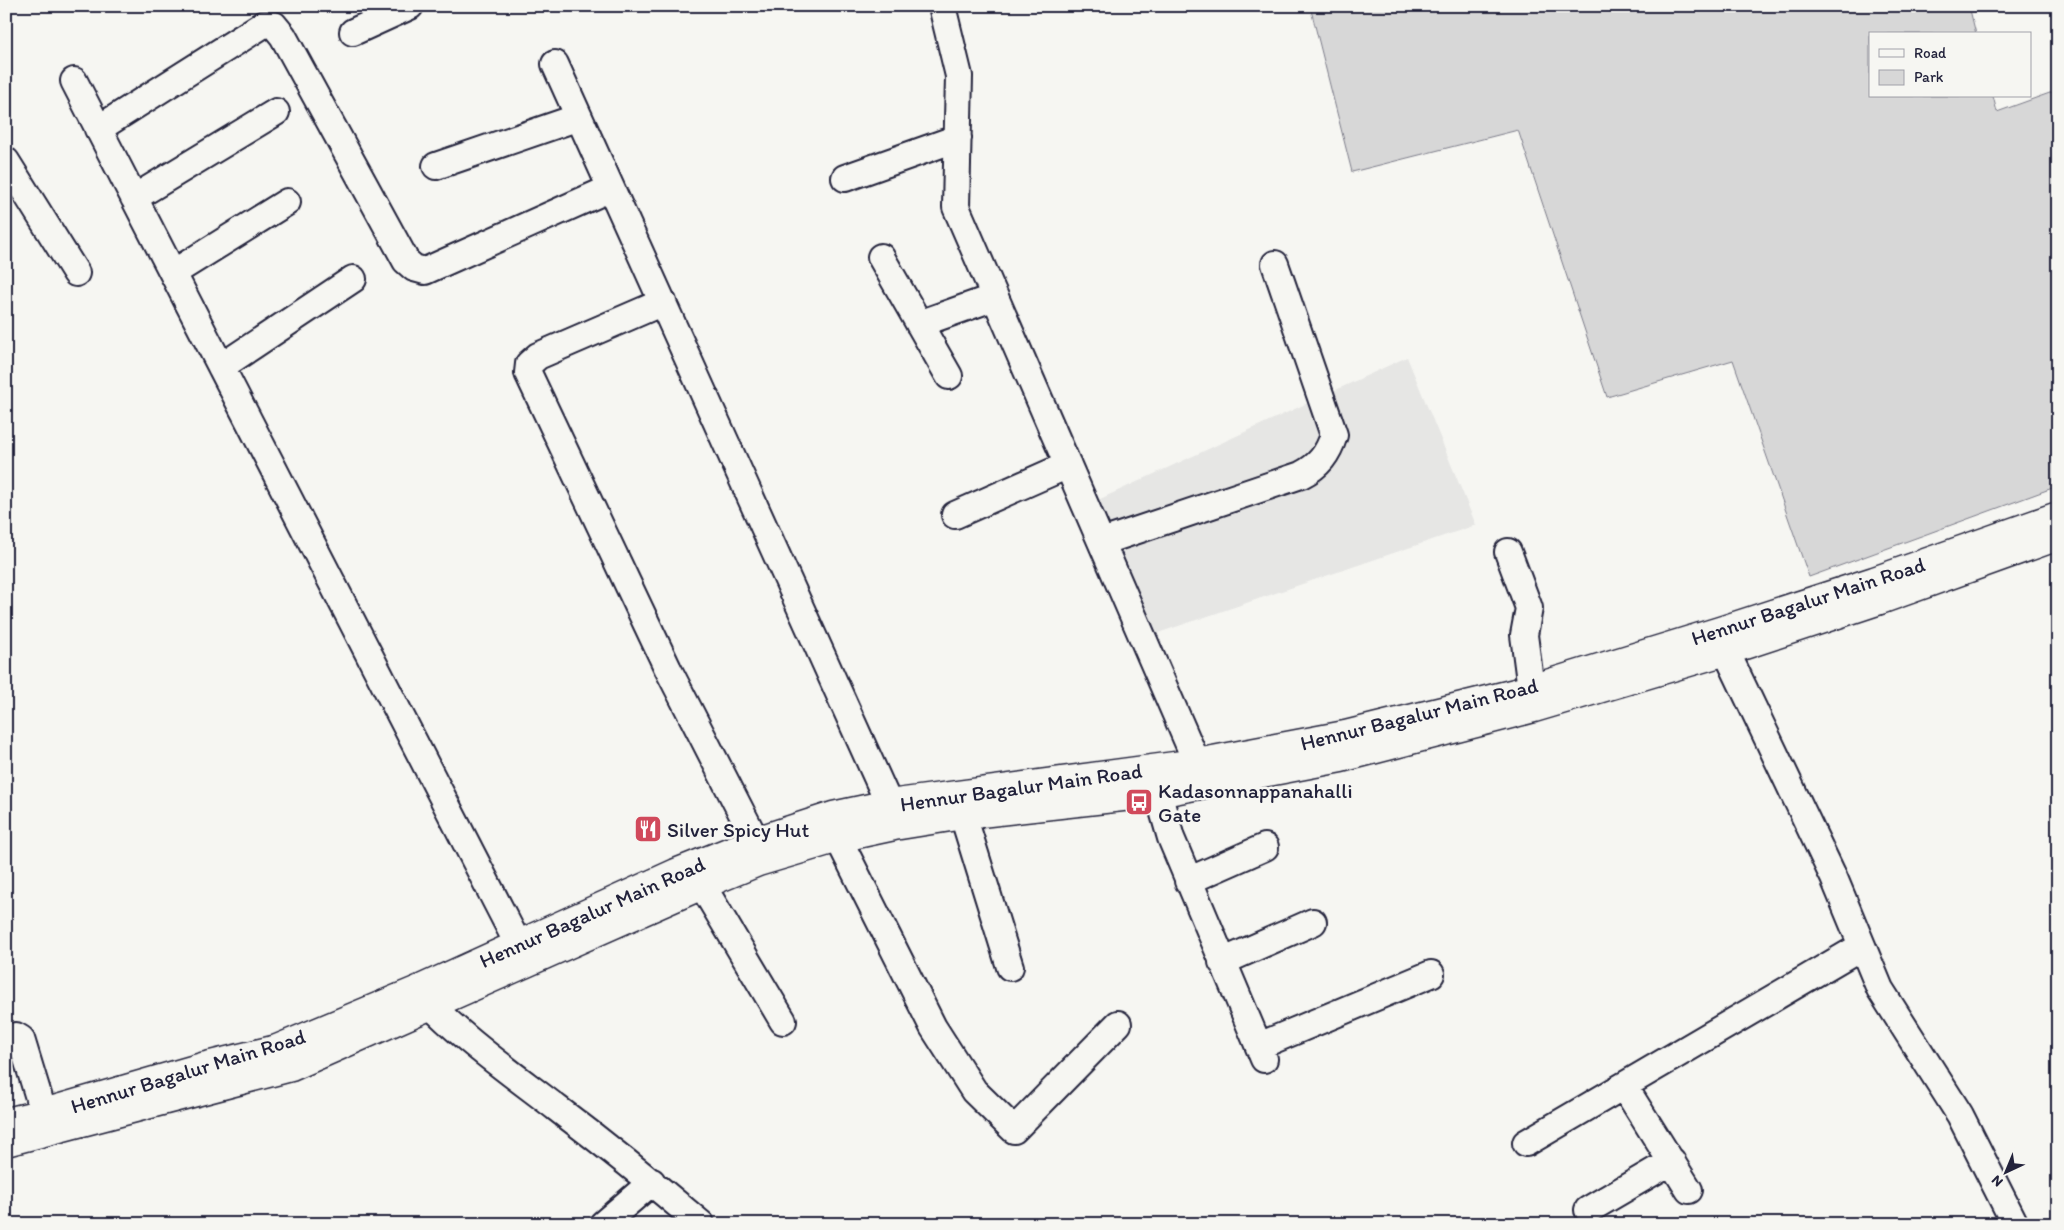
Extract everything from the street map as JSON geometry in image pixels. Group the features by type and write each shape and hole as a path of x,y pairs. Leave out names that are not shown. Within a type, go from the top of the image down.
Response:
{"main road":[{"name":"Hennur Bagalur Main Road","path":"424,999 758,862 889,804 1199,774 1341,758 1534,708 1723,641 1874,581 2058,516"},
{"name":"Hennur Bagalur Main Road","path":"6,1122 46,1122 291,1067 424,999 518,944 676,873 756,841 836,827 894,826 963,815 1158,793 1199,774 1345,735 1880,600 2058,536"},
{"name":"Hennur Bagalur Main Road","path":"6,1142 46,1122"}],"street":[{"path":"353,32 410,6"},
{"path":"942,6 959,76 956,207 1102,542 1199,774"},
{"path":"98,129 264,24 270,16 283,36 406,261 414,268 425,270 610,188"},
{"path":"556,64 610,188 889,804"},
{"path":"74,81 518,944"},
{"path":"134,198 276,112"},
{"path":"436,166 579,117"},
{"path":"845,178 958,138"},
{"path":"6,161 76,273"},
{"path":"173,273 287,202"},
{"path":"881,257 949,376"},
{"path":"1102,542 1301,475 1315,468 1329,449 1334,435 1275,264"},
{"path":"221,367 353,279"},
{"path":"919,324 995,297"},
{"path":"663,302 538,356 529,364 528,373 668,669 756,841"},
{"path":"955,515 1068,465"},
{"path":"1508,552 1529,608 1524,635 1531,689"},
{"path":"1723,641 1834,878 1880,989 1960,1115 2015,1224"},
{"path":"1158,793 1171,838 1188,881 1262,1052 1431,974"},
{"path":"963,815 1010,967"},
{"path":"836,827 933,1027 974,1091 1014,1130 1118,1024"},
{"path":"1188,881 1265,847"},
{"path":"702,885 782,1021"},
{"path":"1222,962 1313,922"},
{"path":"1526,1144 1862,946"},
{"path":"424,999 499,1064 652,1182 689,1221"},
{"path":"6,1015 46,1122"},
{"path":"1624,1086 1689,1190"},
{"path":"1588,1210 1672,1161"},
{"path":"603,1224 652,1182"}],"shaded area":[{"path":"1407,357 1476,525 1155,634 1098,500"}],"green space":[{"path":"1310,6 1969,6 1976,32 1869,32 1869,98 1994,98 1997,112 2058,90 2058,486 1809,577 1733,360 1607,397 1518,130 1352,172"}],"place":[{"name":"Kadasonnappanahalli Gate","path":"1139,802"},
{"name":"Silver Spicy Hut","path":"648,829"}]}
